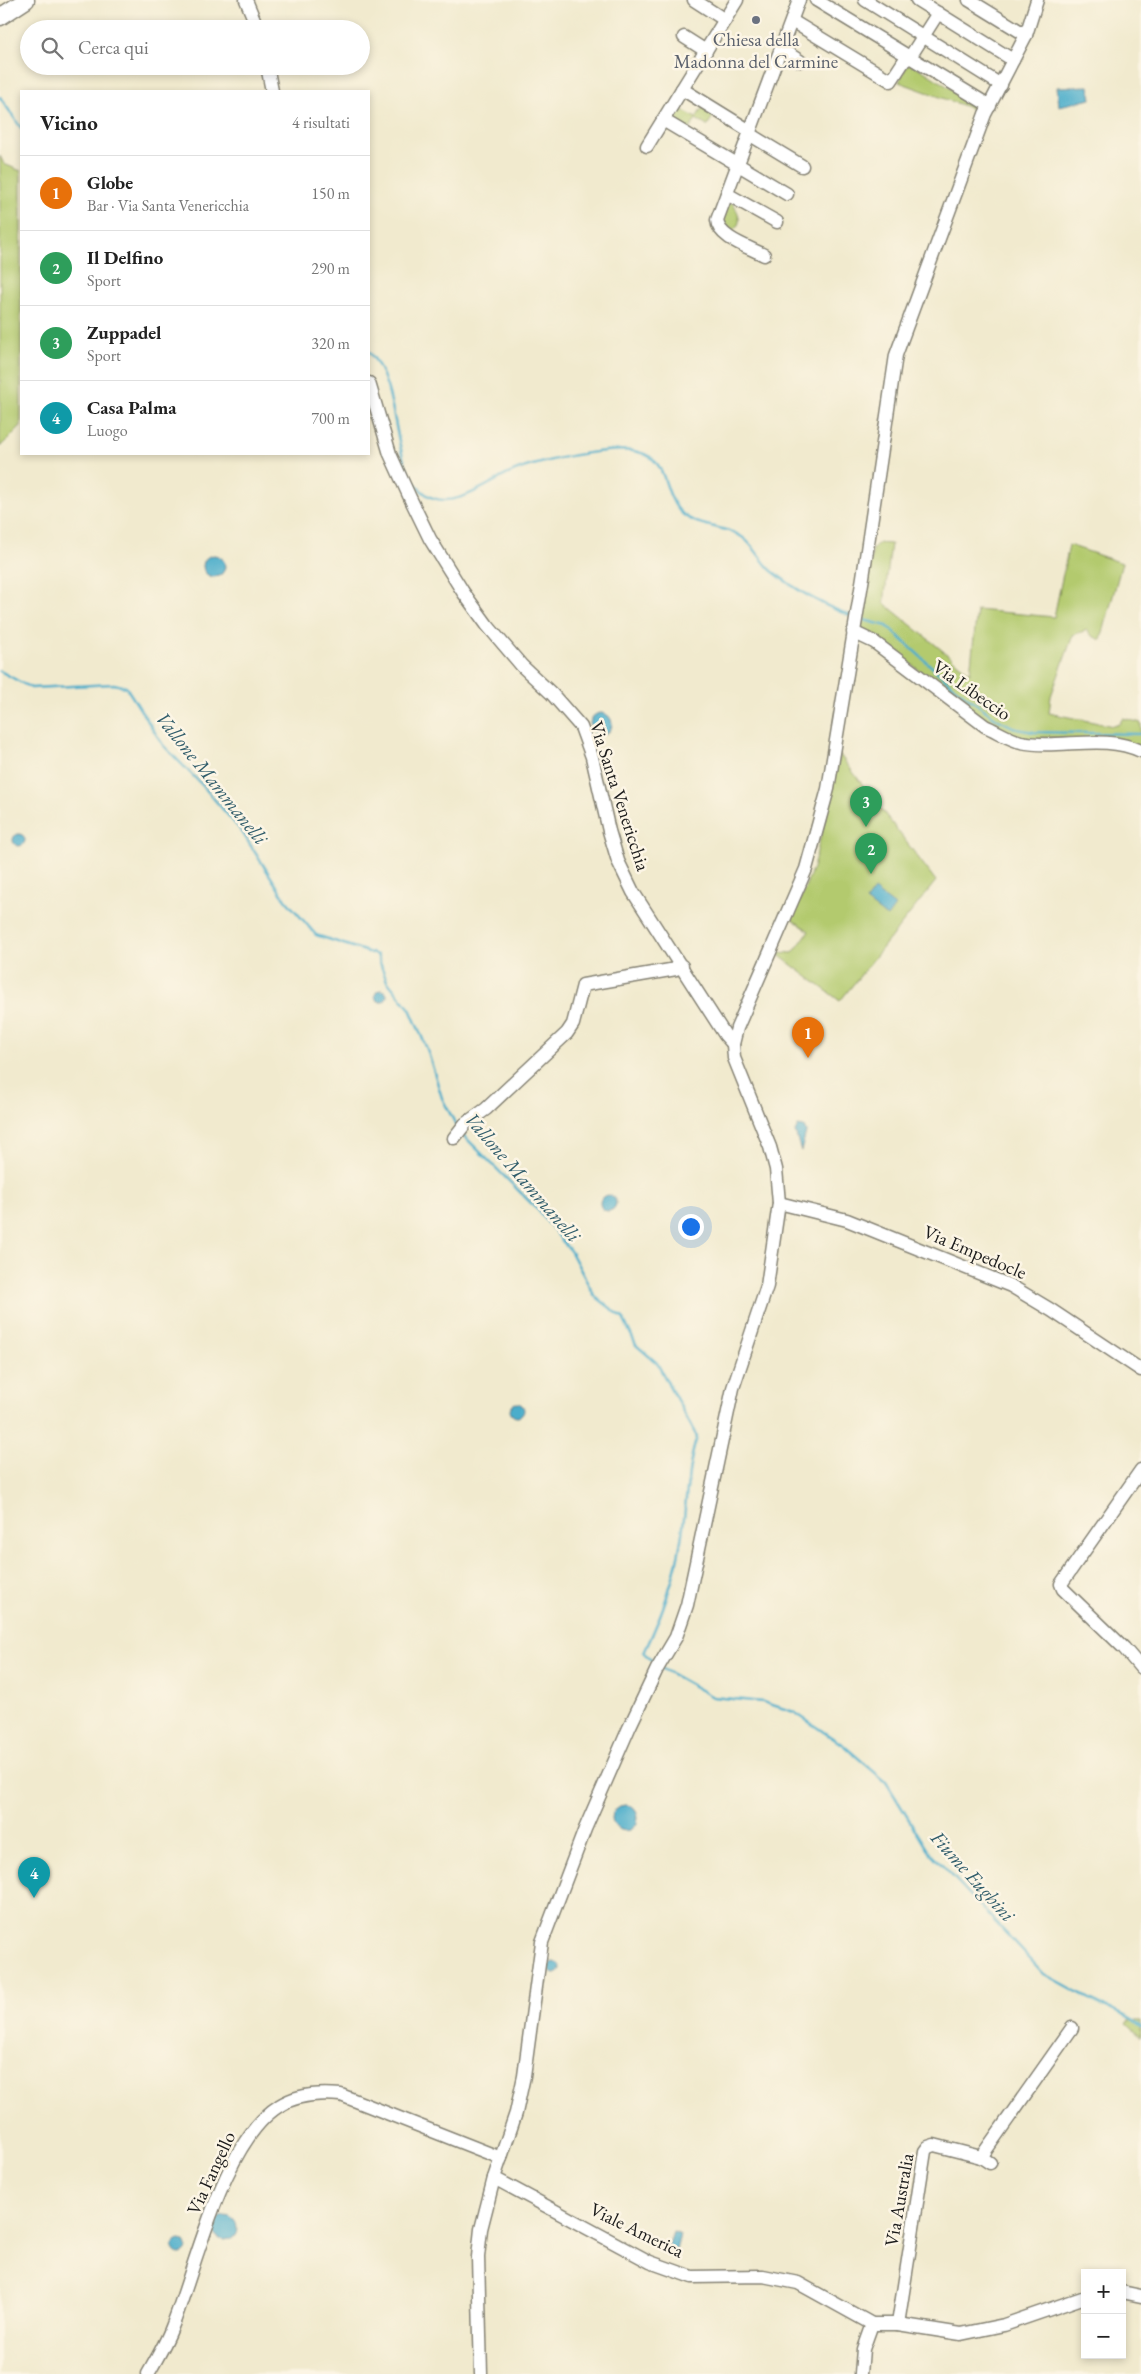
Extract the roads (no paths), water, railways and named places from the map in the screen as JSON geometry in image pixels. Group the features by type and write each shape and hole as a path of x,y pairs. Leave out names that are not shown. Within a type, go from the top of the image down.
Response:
{"main road":[{"path":"0,17 26,0"}],"street":[{"path":"246,0 254,20"},
{"path":"694,0 725,20"},
{"path":"647,146 738,0"},
{"path":"764,255 722,233 717,226 717,220 800,0"},
{"path":"816,0 990,106"},
{"path":"865,0 1001,85"},
{"path":"917,0 1013,60"},
{"path":"969,0 1026,35"},
{"path":"481,2374 478,2257 483,2221 494,2178 516,2113 524,2076 542,1942 585,1830 637,1708 676,1637 687,1606 733,1388 767,1286 779,1203 776,1169 770,1147 734,1058 733,1044 737,1028 799,886 828,789 896,355 972,149 990,106 1026,35 1037,0"},
{"path":"792,21 891,82 904,61 910,57 938,13"},
{"path":"684,37 706,51"},
{"path":"781,49 800,61"},
{"path":"269,75 272,90"},
{"path":"682,89 802,166"},
{"path":"663,120 787,194"},
{"path":"727,194 777,222"},
{"name":"Via Santa Venericchia","path":"370,386 390,454 430,540 463,592 522,666 552,694 581,727 592,757 609,832 618,861 633,892 682,966 724,1035 733,1044"},
{"name":"Via Libeccio","path":"853,632 874,642 985,726 1020,742 1037,744 1118,744 1141,751"},
{"path":"454,1138 465,1124 486,1109 567,1033 573,1024 583,985 676,969 682,966"},
{"name":"Via Empedocle","path":"779,1203 847,1220 1011,1286 1051,1310 1141,1370"},
{"path":"1141,1470 1061,1584 1063,1589 1124,1648 1141,1668"},
{"name":"Via Australia","path":"898,2324 925,2151 928,2146 934,2145 986,2160 1072,2028"},
{"name":"Via Fangello","path":"148,2374 173,2326 209,2217 240,2150 259,2122 280,2105 316,2094 341,2095 501,2158"},
{"name":"Viale America","path":"494,2178 650,2262 692,2277 763,2276 798,2283 872,2324 898,2324 945,2333 970,2332 1004,2325 1081,2297"},
{"path":"1126,2293 1141,2296"},
{"path":"861,2374 863,2349 872,2324"}],"water":[{"path":"1089,86 1091,99 1059,106 1057,87"},
{"path":"214,555 222,558 225,566 222,574 214,577 206,574 203,566 206,558"},
{"path":"601,713 609,716 612,724 609,732 601,735 593,732 590,724 593,716"},
{"path":"19,834 25,840 19,846 13,840"},
{"path":"874,890 895,906 887,917 866,901"},
{"path":"383,990 386,991 386,1001 379,1002 376,1001 375,994 376,991"},
{"path":"798,1126 804,1127 806,1132 801,1151 795,1132"},
{"path":"608,1195 616,1203 608,1211 600,1203"},
{"path":"517,1403 522,1405 524,1410 522,1415 517,1417 512,1415 510,1410 512,1405"},
{"path":"625,1805 634,1809 638,1818 634,1827 625,1831 616,1827 612,1818 616,1809"},
{"path":"552,1962 556,1962 560,1968 556,1974 552,1974 548,1970 548,1966"},
{"path":"225,2216 234,2219 237,2228 234,2237 225,2240 216,2237 213,2228 216,2219"},
{"path":"673,2232 680,2235 676,2250 668,2247"},
{"path":"180,2240 185,2242 187,2247 185,2252 180,2254 175,2252 173,2247 175,2242"}],"waterway":[{"path":"0,97 20,127"},
{"path":"370,354 380,369 387,388 406,467 415,483 427,495 447,500 458,498 518,470 559,458 602,451 638,452 655,461 660,468 672,500 683,515 699,523 726,530 742,537 768,567 781,578 820,602 851,616"},
{"path":"860,619 887,626 955,688 997,719 1017,729 1034,732 1141,734"},
{"name":"Vallone Mammanelli","path":"0,671 31,688 114,684 126,687 163,745 203,786 242,832 285,899 316,935 377,955 387,981 410,1009 427,1049 442,1098 457,1127"},
{"name":"Vallone Mammanelli","path":"463,1135 537,1209 571,1252 594,1295 623,1318 636,1345 657,1363 697,1437 693,1449 683,1527 675,1569 662,1612 644,1653 655,1663"},
{"name":"Fiume Eughini","path":"661,1668 713,1697 763,1702 794,1712 843,1745 886,1782 927,1849 1044,1974 1131,2019 1141,2027"}],"place":[{"name":"Chiesa della Madonna del Carmine","path":"756,20"},
{"name":"Zuppadel","path":"866,827"},
{"name":"Il Delfino","path":"871,874"},
{"name":"Globe","path":"808,1058"},
{"name":"Casa Palma","path":"34,1898"}]}
